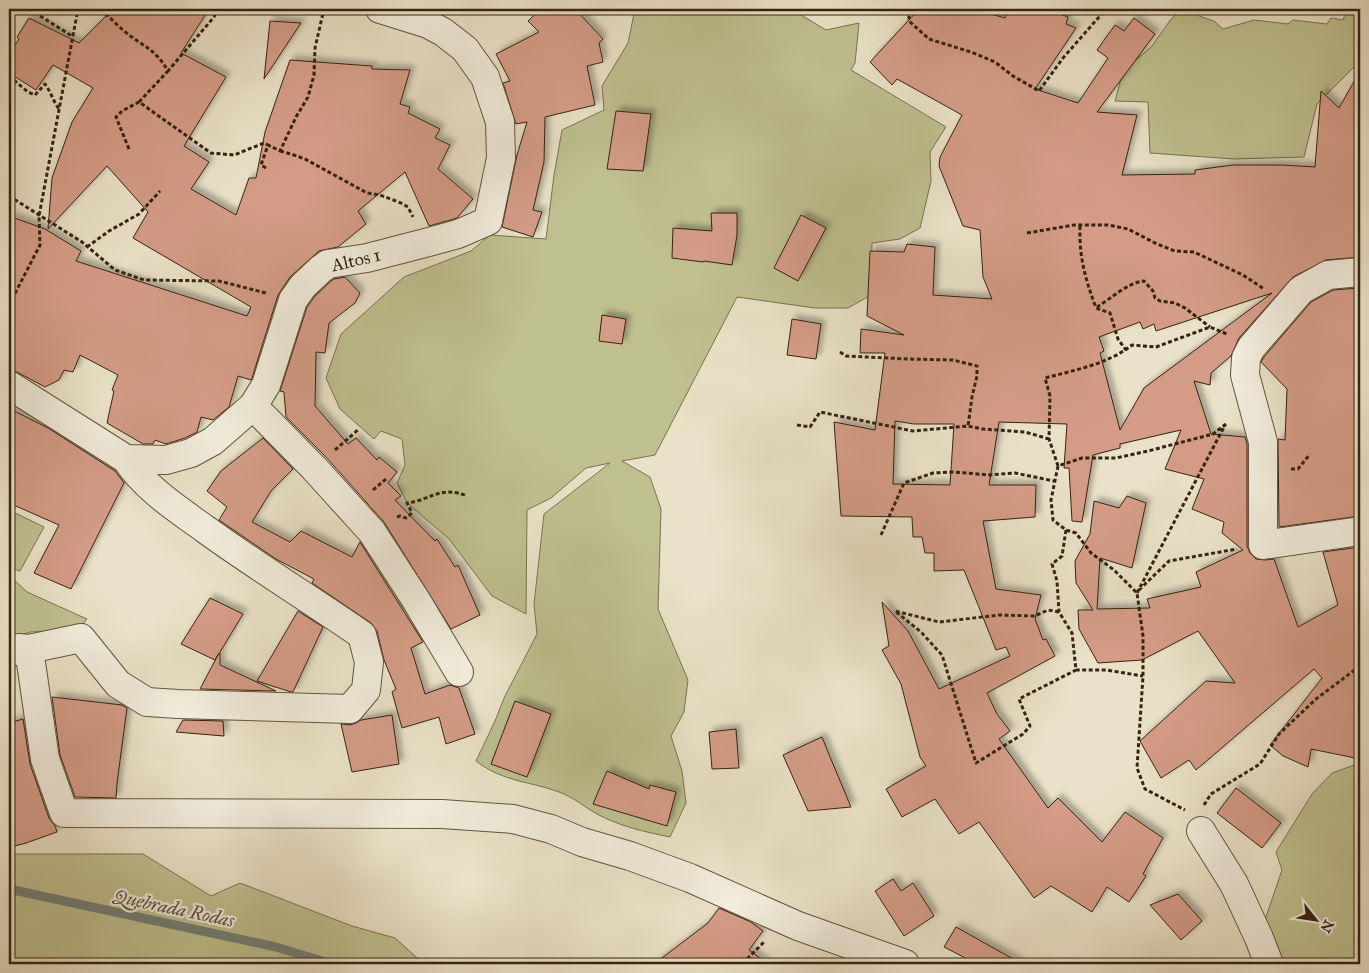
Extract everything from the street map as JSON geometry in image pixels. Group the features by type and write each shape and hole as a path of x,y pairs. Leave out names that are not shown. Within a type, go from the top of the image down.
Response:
{"street":[{"name":"Altos 1","path":"126,459 166,460 191,453 213,441 252,406 266,385 293,300 303,286 328,264 367,258 425,243 458,234 488,221 501,158 500,122 485,77 465,49 443,32 428,24 380,9"},
{"path":"1360,272 1328,275 1301,290 1251,348 1246,358 1246,375 1263,442 1263,544 1360,531"},
{"path":"9,385 126,459 136,474 160,497 240,554 362,636 369,662 366,690 350,709 178,704 147,702 118,684 81,638 19,651 45,759 64,813 442,814 513,820 550,829 582,842 630,856 690,878 782,919 905,964"},
{"path":"252,406 314,468 372,532 416,600 458,672"},
{"path":"1197,826 1234,884 1269,964"}],"path":[{"path":"29,9 72,36"},
{"path":"9,305 40,245 39,216 78,9"},
{"path":"101,9 124,31 151,49 161,59 168,71"},
{"path":"129,149 116,117 122,111 139,102 168,71 214,17 217,9"},
{"path":"280,151 296,117 308,98 314,75 315,48 324,9"},
{"path":"909,9 909,21 929,40 970,52 994,62 1039,91 1063,58 1106,9"},
{"path":"9,76 28,92 35,95 45,84 52,100 60,110"},
{"path":"139,102 211,153 234,155 264,143 280,151 305,159 367,193 380,195 408,207 425,243"},
{"path":"266,168 260,165 268,145"},
{"path":"88,247 109,231 139,214 160,191"},
{"path":"9,196 88,247 115,270 144,280 219,281 293,300"},
{"path":"1027,233 1074,225 1108,225 1128,229 1175,251 1194,252 1243,276 1288,304"},
{"path":"1080,226 1080,245 1086,283 1096,308 1110,314 1118,339 1126,350"},
{"path":"1096,308 1122,292 1130,284 1144,281 1153,291 1155,298 1160,302 1175,303 1185,308 1210,327 1235,338 1251,348"},
{"path":"1137,592 1114,570 1092,553 1076,533 1066,530 1054,520 1051,500 1058,466 1049,439 1050,396 1045,378 1084,368 1119,355 1132,345 1156,347 1210,327"},
{"path":"840,352 846,356 954,360 977,366 968,426"},
{"path":"797,425 810,427 820,412 913,431 968,426 1025,432 1049,439"},
{"path":"1229,416 1137,592 1143,636 1143,676 1137,768 1145,790 1183,808 1197,826 1211,794 1260,764 1279,734 1316,700 1360,666"},
{"path":"1058,466 1082,458 1116,458 1148,451 1213,434 1226,424"},
{"path":"881,535 904,483 917,477 946,472 990,475 1015,473 1054,481"},
{"path":"394,519 400,516 406,518 412,513 407,503 416,502 441,492 458,493 467,496"},
{"path":"1066,530 1062,556 1052,564 1057,581 1059,612 1072,633 1076,670"},
{"path":"1137,592 1169,560 1263,544"},
{"path":"1059,612 1048,610 1035,616 999,615 939,622 895,611 922,632 942,655 976,763 1023,734 1030,726 1019,699 1076,670 1106,670 1143,676"},
{"path":"728,964 734,960 747,959 782,919"}],"green space":[{"path":"635,9 791,9 826,30 859,23 855,63 851,70 946,127 930,152 931,181 920,228 900,239 872,243 871,295 848,308 815,308 737,297 655,455 622,461 650,477 661,509 658,609 688,680 684,712 671,736 682,771 686,803 670,837 614,822 564,794 497,774 476,761 505,696 537,634 534,604 544,514 610,463 586,468 551,498 527,510 526,614 492,596 449,539 407,503 397,483 405,465 402,439 381,431 374,439 340,409 326,378 341,334 404,277 471,251 490,235 546,239 562,130 604,110 602,86 628,43"},
{"path":"1182,9 1199,9 1199,16 1214,21 1223,29 1254,20 1288,24 1293,20 1327,24 1331,18 1343,20 1347,9 1360,9 1360,61 1317,104 1304,157 1234,159 1150,153 1148,102 1115,101 1123,71 1152,46 1171,19"},
{"path":"9,510 44,527 20,571 9,567"},
{"path":"9,575 27,592 87,619 78,630 30,632 9,639"},
{"path":"1360,763 1360,964 1274,964 1264,923 1282,870 1276,852 1312,794 1332,773"},
{"path":"9,854 143,854 211,896 240,883 352,926 395,938 424,964 9,964"}],"building":[{"path":"113,9 209,9 181,53 226,77 184,146 209,162 191,189 236,215 249,178 256,178 265,132 290,60 372,66 372,69 410,70 400,104 410,107 408,113 440,129 435,138 450,145 438,169 473,199 457,218 429,226 405,172 358,211 366,224 338,247 319,251 290,277 278,295 252,378 251,380 238,376 229,407 213,420 201,417 197,432 166,444 155,440 153,444 143,444 107,423 114,391 112,390 118,375 80,355 73,372 64,370 59,380 45,387 17,372 9,370 9,216 45,229 81,251 76,261 247,316 251,307 133,238 148,212 107,166 48,229 52,178 72,122 93,88 53,65 36,90 9,73 9,54 29,18 79,43"},
{"path":"541,9 575,9 603,39 599,43 603,62 587,66 595,105 545,117 544,162 533,210 542,212 533,237 502,227 517,155 527,122 516,124 503,83 510,81 496,54 539,32 528,21"},
{"path":"919,9 974,9 1005,18 1009,10 1057,13 1068,17 1066,24 1076,28 1035,89 1078,103 1108,58 1097,50 1115,25 1124,31 1134,18 1155,34 1097,112 1137,115 1122,175 1195,174 1195,170 1233,165 1315,167 1321,91 1339,108 1360,71 1360,257 1326,260 1293,277 1239,338 1231,356 1211,373 1210,385 1194,381 1211,434 1245,437 1247,444 1247,546 1250,553 1256,559 1274,559 1298,627 1338,605 1323,552 1360,547 1360,759 1311,749 1308,767 1283,756 1270,745 1322,678 1314,669 1196,770 1189,760 1161,778 1140,741 1206,681 1235,683 1198,631 1142,660 1098,663 1079,629 1078,610 1093,610 1076,583 1075,561 1090,534 1094,501 1119,508 1127,496 1146,503 1132,568 1100,558 1097,609 1150,608 1147,599 1201,587 1196,572 1243,550 1222,533 1224,522 1192,509 1204,479 1165,469 1181,430 1120,444 1120,448 1093,455 1082,522 1072,521 1069,468 1064,468 1067,424 999,422 989,485 1036,485 1035,517 983,521 996,589 1041,595 1035,619 1043,640 1046,639 1055,656 987,693 997,714 1010,731 999,739 1048,808 1058,798 1102,842 1125,812 1163,838 1143,874 1146,876 1129,902 1107,887 1092,912 1051,886 1034,898 979,822 959,834 935,799 902,817 886,789 926,766 920,757 901,684 882,650 889,646 882,602 908,631 939,689 1010,656 1006,647 996,650 964,570 934,571 934,553 925,553 922,537 913,537 912,517 841,516 834,422 875,430 885,353 860,353 861,329 904,335 867,316 870,251 904,252 907,244 935,247 933,295 992,299 983,277 980,230 963,226 939,166 940,157 962,115 897,79 892,85 870,62","holes":["1272,293 1144,388 1120,430 1100,353 1104,351 1099,337 1140,322 1143,329 1154,324 1156,331","895,421 914,424 954,424 950,485 893,484"]},
{"path":"270,21 301,23 264,79"},
{"path":"616,111 651,114 643,171 607,169"},
{"path":"711,213 737,213 737,235 732,265 672,258 673,228 712,231"},
{"path":"801,215 826,228 798,281 774,268"},
{"path":"345,277 360,293 355,303 329,323 325,353 316,352 315,406 348,444 356,438 377,460 379,457 397,472 388,483 401,496 395,500 435,541 437,539 455,567 458,565 480,615 451,629 384,522 326,457 286,417 284,392 280,391 307,307 315,296 331,281"},
{"path":"1360,288 1360,516 1279,527 1278,439 1285,440 1287,389 1261,362 1311,302 1333,290"},
{"path":"602,315 626,319 622,344 599,341"},
{"path":"792,319 821,324 816,359 787,355"},
{"path":"9,403 13,406 10,409 48,428 115,471 124,483 71,589 34,573 59,525 9,503"},
{"path":"263,438 293,469 271,491 252,522 290,542 301,531 352,557 360,542 423,642 411,648 425,694 450,685 459,688 475,734 446,744 439,717 402,728 392,692 396,689 384,660 377,631 371,623 312,583 314,579 276,559 219,520 227,507 207,491 221,471"},
{"path":"210,598 243,614 220,652 220,665 276,691 200,689 219,653 215,660 181,644"},
{"path":"298,611 323,627 293,692 291,692 257,681"},
{"path":"52,697 122,705 127,708 116,798 75,797 60,755"},
{"path":"515,701 551,714 527,777 491,764"},
{"path":"392,715 399,764 352,772 341,724 350,725 361,720"},
{"path":"23,719 30,764 49,818 57,832 9,847 9,723"},
{"path":"183,720 223,721 224,736 176,732"},
{"path":"736,729 739,768 712,769 709,732"},
{"path":"822,737 851,807 808,811 783,755"},
{"path":"607,771 649,789 650,785 676,792 667,826 593,804"},
{"path":"1236,788 1281,823 1262,848 1217,813"},
{"path":"893,879 901,891 913,883 934,916 904,936 875,891"},
{"path":"1178,894 1202,921 1181,940 1150,905"},
{"path":"719,908 751,922 763,931 749,950 768,964 654,964 708,923"},
{"path":"956,927 1022,964 977,964 944,947"}],"waterway":[{"name":"Quebrada Rodas","path":"9,889 276,947 332,964"}]}
